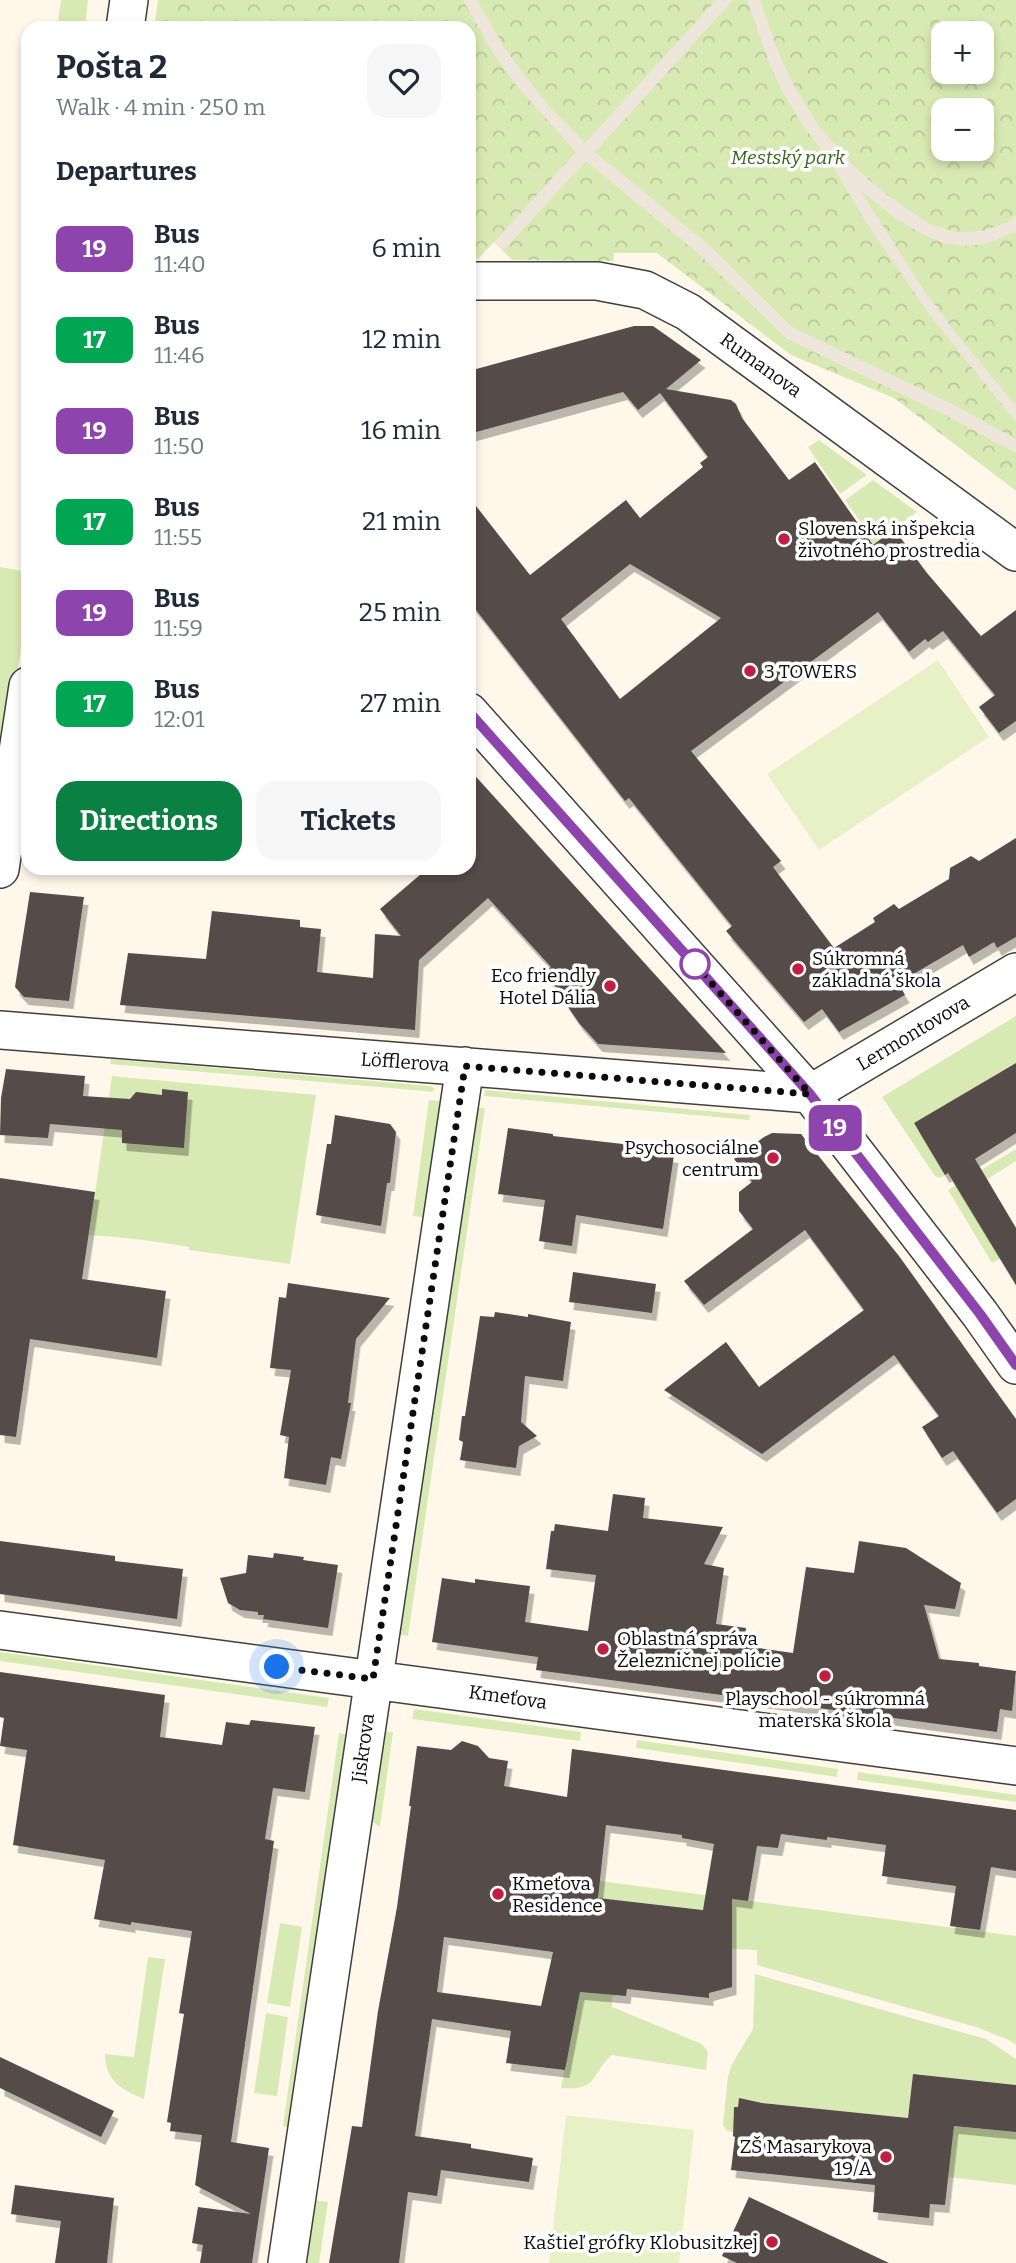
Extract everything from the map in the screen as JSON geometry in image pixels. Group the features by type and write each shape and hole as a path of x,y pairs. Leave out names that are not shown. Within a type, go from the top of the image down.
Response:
{"street":[{"path":"126,21 129,0"},
{"name":"Rumanova","path":"476,281 597,281 645,290 688,312 1016,552"},
{"path":"476,720 810,1094 980,1314 1016,1365"},
{"path":"0,869 21,732"},
{"name":"Lermontovova","path":"810,1094 1016,972"},
{"name":"Löfflerova","path":"0,1030 810,1094"},
{"name":"Jiskrova","path":"287,2263 465,1066"},
{"name":"Kmeťova","path":"0,1630 1016,1766"}],"green space":[{"path":"61,0 88,0 86,21 58,21"},
{"name":"Mestský park","path":"158,0 1016,0 1016,491 894,398 791,355 657,253 614,253 614,261 512,260 494,242 476,259 476,21 155,21"},
{"path":"819,440 867,475 840,494 808,447"},
{"path":"873,480 917,512 749,636 756,619 871,537 845,500"},
{"path":"0,567 21,571 21,647 0,788"},
{"path":"938,660 989,737 819,850 767,774"},
{"path":"1016,1016 1016,1063 914,1123 945,1175 940,1178 935,1176 882,1097"},
{"path":"111,1059 431,1086 435,1089 432,1092 110,1064"},
{"path":"112,1076 316,1095 290,1264 189,1250 189,1247 164,1243 89,1235"},
{"path":"485,1090 750,1115 749,1120 484,1096"},
{"path":"429,1100 441,1101 426,1218 413,1216"},
{"path":"474,1107 485,1108 408,1636 397,1634"},
{"path":"1016,1149 1016,1161 962,1195 1001,1258 992,1263 948,1190"},
{"path":"0,1652 329,1698 327,1707 0,1661"},
{"path":"414,1709 581,1732 580,1741 412,1719"},
{"path":"384,1731 393,1732 380,1827 371,1818"},
{"path":"339,1733 349,1735 293,2128 283,2126"},
{"path":"637,1740 838,1769 837,1777 636,1748"},
{"path":"858,1772 1016,1795 1016,1802 857,1780"},
{"path":"600,1881 1016,1936 1016,2045 976,2027 757,1965 757,1950 732,1949 732,1924 717,1911 624,1901 616,1995 612,1997 612,2007 702,2044 708,2052 706,2070 612,2055 588,2084 561,2088"},
{"path":"280,1923 302,1927 290,2007 267,2003"},
{"path":"148,1957 165,1959 144,2099 116,2083 108,2071 105,2054 134,2057"},
{"path":"755,1974 986,2039 1016,2059 1016,2085 913,2074 908,2118 742,2101 740,2098 738,2107 734,2107 733,2119 737,2120 733,2134 723,2125 728,2076 732,2064 753,2029"},
{"path":"266,2013 288,2017 277,2096 254,2093"},
{"path":"566,2115 694,2130 679,2263 549,2263"},
{"path":"954,2126 1016,2132 1016,2185 948,2177"},
{"path":"314,2200 328,2202 319,2263 305,2263"}],"shaded area":[{"path":"463,0 477,0 504,47 526,77 549,106 585,143 716,0 733,0 595,152 710,246 792,327 954,405 1016,439 1016,453 949,417 787,339 700,255 586,161 503,251 494,242 576,152 516,85"},
{"path":"747,0 760,0 778,52 795,88 821,129 860,172 887,195 931,225 956,232 983,231 1008,222 1016,215 1016,231 997,240 964,246 943,243 895,218 860,190 923,289 1016,406 1016,422 928,313 864,219 828,158 804,127 770,65"}],"building":[{"path":"634,326 653,326 701,360 666,389 731,400 789,480 815,462 873,545 894,529 927,573 981,636 1016,610 1016,721 999,733 979,707 995,695 943,631 928,642 925,639 909,652 878,612 691,751 781,861 773,867 834,948 875,922 873,918 894,904 899,909 949,879 950,868 971,856 979,861 1016,838 1016,937 997,948 994,942 969,957 963,945 898,983 905,995 839,1032 822,1009 804,1022 726,931 732,926 629,798 625,801 476,610 476,506 530,575 626,500 640,518 703,467 700,463 708,457 660,393 638,410 623,392 476,432 476,369","holes":["630,564 721,618 620,699 561,619"]},
{"path":"476,777 726,1053 598,1044 579,1023 564,1001 567,999 544,973 551,967 488,898 419,960 415,1030 120,1005 128,953 206,959 212,911 300,920 300,927 321,929 317,972 373,978 375,934 401,936 380,909 420,875 476,875"},
{"path":"30,892 84,897 69,1001 24,997 15,987"},
{"path":"1016,1063 1016,1133 975,1159 1016,1228 1016,1285 948,1173 945,1175 914,1123"},
{"path":"6,1069 85,1076 83,1096 130,1099 136,1092 162,1095 162,1089 188,1092 184,1148 122,1143 122,1130 50,1124 48,1138 0,1135 1,1098"},
{"path":"335,1115 390,1124 396,1132 390,1183 387,1183 381,1226 316,1215 327,1144 331,1144"},
{"path":"508,1128 649,1147 648,1152 674,1155 663,1229 576,1215 572,1246 539,1241 545,1200 498,1194"},
{"path":"772,1133 801,1134 899,1256 1016,1419 1016,1499 997,1513 953,1451 942,1458 922,1427 939,1416 894,1355 762,1454 664,1390 726,1342 759,1387 864,1310 805,1230 704,1305 684,1281 753,1229 739,1211 739,1192 752,1182 734,1159"},
{"path":"0,1178 95,1192 82,1279 166,1291 157,1358 30,1339 16,1437 0,1435"},
{"path":"573,1272 656,1284 652,1313 569,1302"},
{"path":"288,1283 390,1298 356,1339 348,1403 351,1403 341,1459 331,1457 326,1485 284,1478 289,1437 280,1435 291,1370 270,1368 279,1297 286,1298"},
{"path":"495,1312 528,1317 528,1314 571,1322 563,1381 525,1376 521,1422 537,1436 519,1446 516,1468 460,1460 463,1442 459,1440 462,1416 465,1416 480,1316 494,1317"},
{"path":"613,1494 645,1498 643,1518 723,1527 704,1564 724,1568 716,1624 746,1628 744,1646 793,1653 806,1567 854,1573 859,1541 906,1548 961,1583 955,1609 924,1605 939,1659 979,1663 979,1666 1016,1671 1012,1711 1000,1709 997,1732 536,1670 538,1657 432,1642 442,1578 530,1586 525,1622 588,1631 596,1575 546,1569 551,1531 554,1531 555,1524 608,1531"},
{"path":"0,1541 115,1556 115,1561 183,1569 177,1619 0,1594"},
{"path":"274,1553 338,1565 328,1628 263,1619 264,1615 258,1615 258,1612 240,1610 228,1603 220,1578 246,1573 248,1555 273,1558"},
{"path":"0,1672 165,1695 160,1737 222,1745 226,1722 249,1725 251,1720 315,1727 305,1792 273,1788 265,1839 274,1841 231,2142 269,2148 252,2263 200,2263 203,2245 192,2243 198,2207 251,2214 195,2185 202,2135 170,2131 171,2123 167,2122 184,2014 179,2013 192,1931 94,1919 105,1860 13,1845 27,1750 0,1746 4,1718 0,1717"},
{"path":"462,1741 478,1746 489,1758 508,1761 504,1786 567,1797 572,1749 1016,1810 1016,1871 991,1867 980,1930 950,1926 956,1886 882,1876 886,1845 781,1834 778,1848 757,1846 748,1901 732,1899 732,1987 709,1993 709,1998 627,1989 626,1996 580,1992 565,2070 506,2063 511,2031 432,2019 415,2136 471,2144 471,2148 533,2158 529,2182 441,2170 437,2196 408,2192 399,2263 329,2263 352,2126 362,2127 378,2011 397,1907 417,1746 451,1750","holes":["606,1825 682,1835 682,1838 714,1844 703,1910 598,1898","444,1937 553,1952 541,2006 437,1992"]},
{"path":"0,2057 114,2111 101,2137 0,2088"},
{"path":"913,2074 1016,2085 1016,2132 954,2126 945,2205 930,2204 929,2218 873,2212 875,2185 731,2170 735,2137 734,2107 738,2107 739,2098 762,2103 908,2118"},
{"path":"15,2185 114,2198 107,2263 55,2263 61,2221 11,2214"},
{"name":"Kaštieľ grófky Klobusitzkej","path":"749,2197 889,2263 737,2263 722,2256"}],"bus line":[{"name":"19","path":"476,720 810,1094 980,1314 1016,1365"}],"place":[{"name":"Slovenská inšpekcia životného prostredia","path":"784,539"},
{"name":"3 TOWERS","path":"750,671"},
{"name":"Súkromná základná škola","path":"798,969"},
{"name":"Eco friendly Hotel Dália","path":"610,986"},
{"name":"Psychosociálne centrum","path":"773,1158"},
{"name":"Oblastná správa Železničnej polície","path":"603,1649"},
{"name":"Playschool - súkromná materská škola","path":"825,1676"},
{"name":"Kmeťova Residence","path":"498,1894"},
{"name":"ZŠ Masarykova 19/A","path":"886,2157"},
{"name":"Kaštieľ grófky Klobusitzkej","path":"772,2242"}],"route":[{"path":"277,1667 373,1679 465,1066 810,1094 689,958 695,964"}]}
